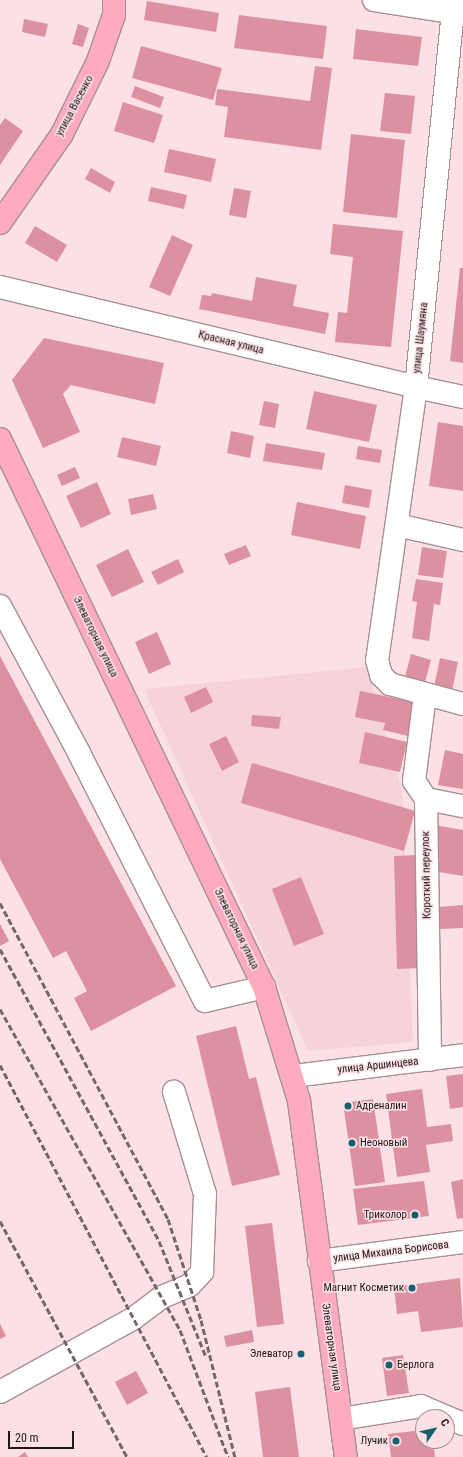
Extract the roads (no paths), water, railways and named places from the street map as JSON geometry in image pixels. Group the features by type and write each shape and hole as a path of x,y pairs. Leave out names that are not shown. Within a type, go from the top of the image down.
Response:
{"main road":[{"name":"улица Васенко","path":"0,223 62,134 98,61 114,15 114,0"},
{"name":"Элеваторная улица","path":"0,439 264,987 293,1076 299,1101 346,1457"}],"street":[{"path":"374,0 457,9"},
{"name":"улица Шаумяна","path":"426,695 390,684 381,675 377,660 416,388 457,9"},
{"name":"Красная улица","path":"0,287 416,388 463,397"},
{"path":"397,525 463,540"},
{"path":"0,606 79,753 205,1000 264,987"},
{"path":"463,704 426,695 414,781 426,799 463,806"},
{"name":"Короткий переулок","path":"426,799 430,1060"},
{"name":"улица Аршинцева","path":"293,1076 463,1055"},
{"path":"0,1392 134,1318 162,1297 190,1285 202,1272 205,1194 174,1092"},
{"name":"улица Михаила Борисова","path":"319,1261 463,1242"},
{"path":"341,1419 421,1406 463,1424"}],"railway":[{"path":"0,903 168,1219 201,1320 235,1457"},
{"path":"0,949 159,1241 206,1357"},
{"path":"0,1009 180,1330 228,1457"},
{"path":"0,1065 207,1457"},
{"path":"0,1221 127,1457"}],"place":[{"name":"Адреналин","path":"348,1106"},
{"name":"Неоновый","path":"352,1143"},
{"name":"Триколор","path":"415,1215"},
{"name":"Магнит Косметик","path":"412,1288"},
{"name":"Элеватор","path":"301,1354"},
{"name":"Берлога","path":"389,1365"},
{"name":"Лучик","path":"396,1441"}]}
